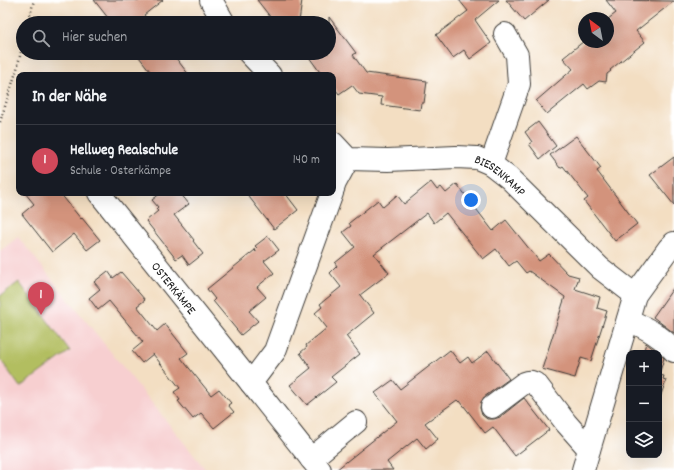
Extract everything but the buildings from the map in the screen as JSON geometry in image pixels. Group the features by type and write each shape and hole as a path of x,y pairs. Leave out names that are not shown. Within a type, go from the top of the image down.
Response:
{"street":[{"path":"210,0 220,16"},
{"path":"491,164 519,84 517,55 506,34"},
{"path":"256,60 267,72"},
{"path":"336,146 348,159 336,181"},
{"name":"BIESENKAMP","path":"348,159 388,160 456,157 477,158 491,164 509,178 600,268 635,294"},
{"name":"OSTERKÄMPE","path":"101,196 316,465 356,422"},
{"path":"251,383 275,350 331,196"},
{"path":"583,470 635,294 674,243"},
{"path":"628,320 645,327 659,336 674,351"},
{"path":"492,407 524,383 529,381 534,382 589,450"}],"path":[{"path":"30,16 34,0"},
{"path":"0,122 18,60"}],"shaded area":[{"path":"18,237 206,470 0,470 0,251"}],"green space":[{"path":"19,282 70,351 20,387 0,359 0,296"}],"place":[{"name":"Hellweg Realschule","path":"41,315"}]}
